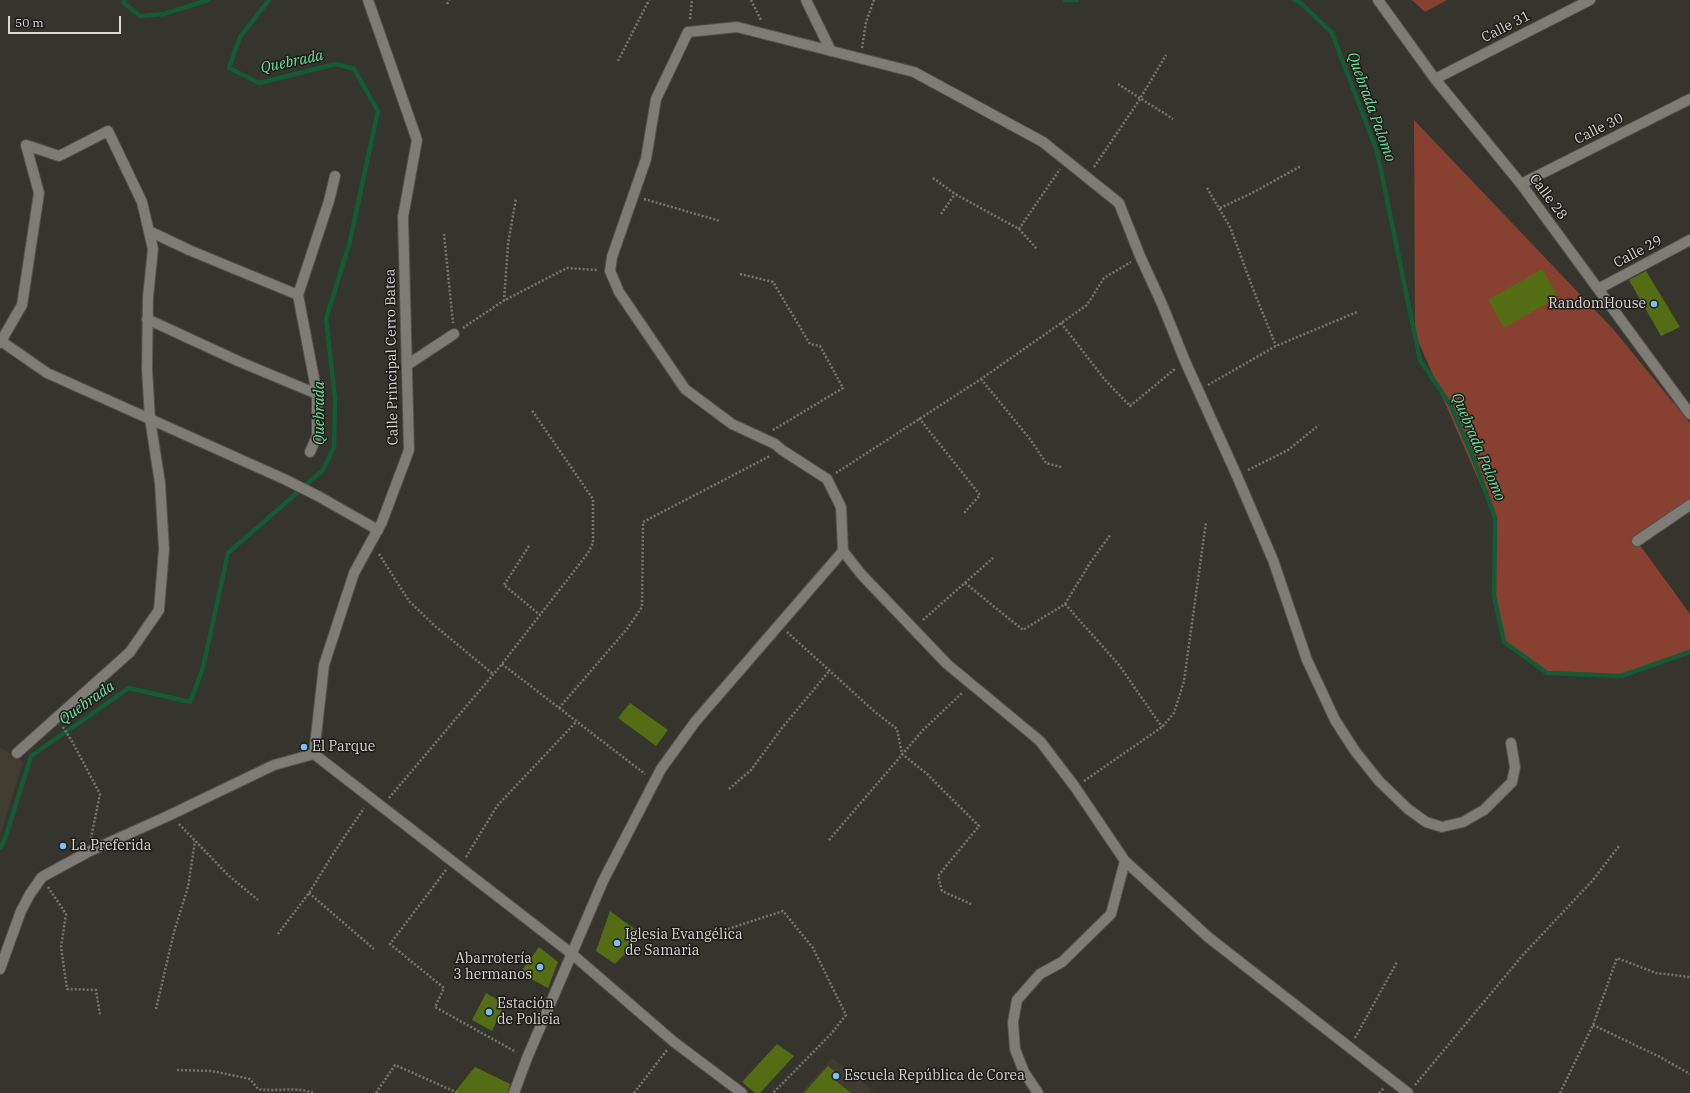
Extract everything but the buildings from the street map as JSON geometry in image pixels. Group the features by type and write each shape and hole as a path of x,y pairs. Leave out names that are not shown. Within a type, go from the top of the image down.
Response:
{"street":[{"name":"Calle Principal Cerro Batea","path":"314,754 324,665 354,573 378,530 409,450 403,217 417,140 368,0"},
{"path":"806,0 831,51"},
{"name":"Calle 28","path":"1378,0 1435,79 1521,184 1690,414"},
{"name":"Calle 31","path":"1435,79 1590,0"},
{"path":"1408,1093 1208,937 1125,860 1076,787 1040,740 947,664 861,574 843,551 841,507 826,479 782,450 776,444 732,424 685,389 619,292 610,271 612,257 646,159 656,99 688,32 737,27 914,72 1043,142 1119,203 1185,361 1273,560 1307,660 1335,720 1355,751 1379,781 1408,808 1426,822 1442,827 1463,822 1484,810 1512,782 1515,766 1511,743"},
{"name":"Calle 30","path":"1521,184 1690,99"},
{"path":"18,753 130,652 160,610 164,549 160,483 150,419 147,369 148,297 153,249 142,202 108,131 59,156 26,146 38,193 22,305 0,342 47,373 150,419 284,479 318,496 378,530"},
{"path":"310,452 317,436 316,394 298,295 329,201 334,176"},
{"path":"149,231 189,250 298,295"},
{"name":"Calle 29","path":"1598,289 1690,240"},
{"path":"147,319 238,361 316,394"},
{"path":"407,365 454,334"},
{"path":"1637,541 1690,505"},
{"path":"514,1093 527,1058 603,881 661,769 695,722 843,551"},
{"path":"0,969 21,911 30,894 42,877 88,852 170,815 274,765 314,754 572,954 674,1042 742,1093"},
{"path":"1038,1093 1024,1072 1015,1049 1012,1022 1017,1000 1040,974 1062,962 1111,914 1125,860"}],"path":[{"path":"447,4 449,0"},
{"path":"618,61 649,0"},
{"path":"688,32 692,0"},
{"path":"751,0 768,35"},
{"path":"860,58 866,22 874,0"},
{"path":"1087,177 1140,99 1166,55"},
{"path":"1118,84 1173,120"},
{"path":"1019,230 1066,161"},
{"path":"1220,208 1252,193 1301,166"},
{"path":"933,178 955,194 1019,230 1037,249"},
{"path":"1208,188 1230,227 1276,346"},
{"path":"941,214 955,194"},
{"path":"634,196 720,221"},
{"path":"504,301 508,244 516,198"},
{"path":"444,234 454,334 504,301 567,268 610,271"},
{"path":"826,479 981,379 1087,305 1104,278 1140,256"},
{"path":"740,274 773,282 810,344 820,346 843,388 761,437"},
{"path":"1198,390 1276,346 1357,312"},
{"path":"1061,323 1105,380 1130,406 1185,361"},
{"path":"981,379 1030,439 1046,463 1062,467"},
{"path":"382,807 502,664 588,553 593,543 593,499 531,408"},
{"path":"919,418 980,495 964,513"},
{"path":"1237,476 1288,450 1319,425"},
{"path":"559,708 627,629 642,608 643,522 782,450"},
{"path":"1076,787 1162,727 1174,713 1184,681 1206,522"},
{"path":"965,583 1023,630 1066,604 1090,563 1111,534"},
{"path":"372,542 409,601 435,626 493,674"},
{"path":"529,546 504,585 540,615"},
{"path":"913,629 993,558"},
{"path":"1066,604 1119,665 1162,727"},
{"path":"779,625 897,729 902,754 926,774 979,826 938,876 942,891 971,904"},
{"path":"502,664 655,782"},
{"path":"729,788 751,770 782,728 830,670"},
{"path":"829,840 923,730 972,684"},
{"path":"527,1058 435,1007 444,988 390,944 456,864 497,806 576,722"},
{"path":"63,728 73,743 100,794 88,852"},
{"path":"278,934 309,893 371,798"},
{"path":"170,815 228,875 258,900"},
{"path":"156,1009 174,932 188,887 195,841"},
{"path":"1408,1093 1522,956 1593,880 1619,846"},
{"path":"42,877 66,914 61,947 67,989 96,990 100,1015"},
{"path":"309,893 374,949"},
{"path":"728,929 783,911 813,948 846,1014 831,1034 773,1093"},
{"path":"1560,1093 1593,1025 1617,958 1656,973 1690,977"},
{"path":"1350,1048 1397,962"},
{"path":"1593,1025 1658,1056 1690,1074"},
{"path":"634,1093 674,1042"},
{"path":"376,1093 395,1065 458,1093"},
{"path":"177,1070 212,1071 250,1079 258,1089 268,1091 305,1090 313,1093"}],"shaded area":[{"path":"1412,0 1447,0 1425,12"},
{"path":"1414,120 1613,329 1690,423 1690,505 1637,541 1690,614 1690,652 1621,676 1547,673 1504,642 1494,596 1495,518 1415,334"},
{"path":"0,747 23,762 0,836"},
{"name":"Escuela República de Corea","path":"832,1058 876,1093 801,1093"}],"waterway":[{"name":"Quebrada Palomo","path":"124,0 124,3 140,16 164,14 208,0"},
{"name":"Quebrada","path":"0,848 5,839 31,756 129,688 190,702 203,668 228,553 323,470 334,447 335,398 326,319 349,245 378,111 354,69 336,64 259,83 229,68 240,37 269,0"},
{"name":"Quebrada Palomo","path":"1065,0 1077,0"},
{"name":"Quebrada Palomo","path":"1294,0 1301,3 1332,33 1377,151 1420,360 1451,406 1475,462 1495,518 1494,596 1504,642 1547,673 1621,676 1690,652"}],"place":[{"name":"RandomHouse","path":"1654,304"},
{"name":"El Parque","path":"304,747"},
{"name":"La Preferida","path":"63,846"},
{"name":"Iglesia Evangélica de Samaria","path":"617,943"},
{"name":"Abarrotería 3 hermanos","path":"540,967"},
{"name":"Estación de Policia","path":"489,1012"},
{"name":"Escuela República de Corea","path":"836,1076"}]}
